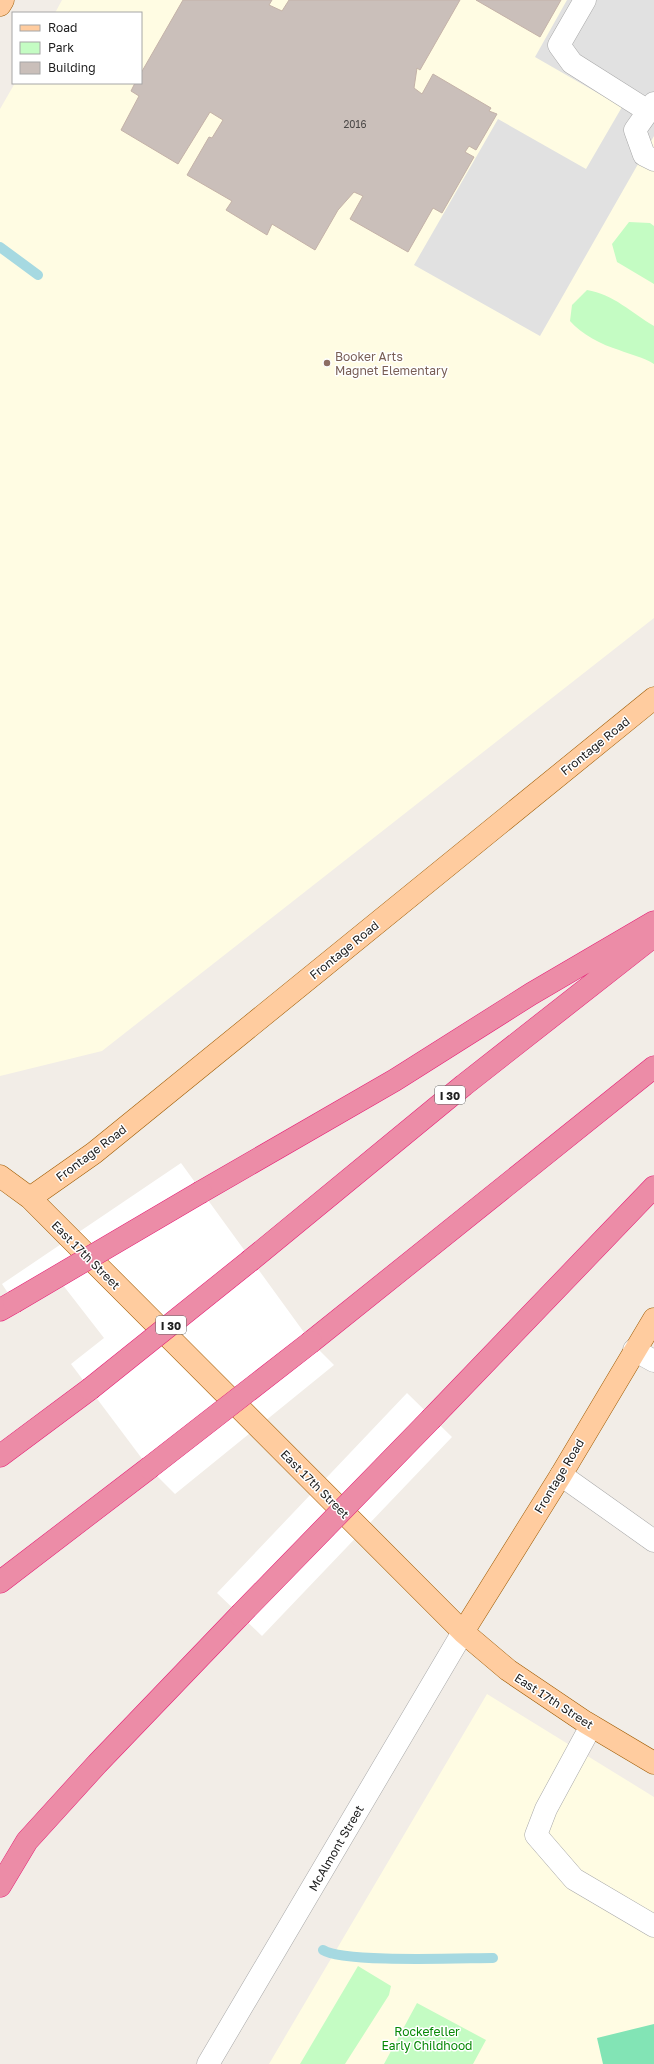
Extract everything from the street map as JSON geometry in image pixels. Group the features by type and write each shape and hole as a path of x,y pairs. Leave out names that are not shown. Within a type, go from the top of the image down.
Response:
{"highway":[{"path":"7,1306 395,1080 531,994 654,922"},
{"name":"I 30","path":"0,1456 90,1389 251,1260 464,1085 654,936"},
{"path":"0,1582 311,1342 654,1067"},
{"path":"0,1886 26,1841 97,1764 654,1187"}],"main road":[{"path":"0,5 3,0"},
{"name":"Frontage Road","path":"30,1198 100,1148 654,698"},
{"name":"East 17th Street","path":"0,1176 30,1198 463,1632 508,1670 591,1726 654,1763"},
{"name":"Frontage Road","path":"463,1632 561,1475 634,1350 654,1319"}],"street":[{"path":"585,0 559,45 572,63 651,107 635,130 644,155 654,160"},
{"path":"634,1350 654,1361"},
{"path":"561,1475 654,1541"},
{"name":"McAlmont Street","path":"208,2064 463,1632"},
{"path":"591,1726 546,1809 536,1835 574,1879 654,1926"}],"shaded area":[{"name":"Booker Arts Magnet Elementary","path":"62,0 654,0 654,618 102,1051 0,1076 0,109 14,84 142,84 142,12 56,12"},
{"path":"567,0 654,0 654,136 540,336 414,265 498,119 586,169 622,107 535,57"},
{"name":"Rockefeller Early Childhood","path":"487,1694 654,1797 654,2064 269,2064"}],"green space":[{"path":"629,222 650,223 654,226 654,284 617,262 612,244"},
{"path":"587,290 605,295 654,326 654,364 599,342 586,335 570,321 572,305"},
{"path":"358,1966 391,1986 389,1995 345,2064 300,2064"},
{"name":"Rockefeller Early Childhood","path":"417,2003 486,2040 473,2064 384,2064"},
{"path":"654,2024 654,2064 603,2064 597,2038"}],"pier":[{"path":"181,1163 311,1342 334,1365 175,1494 149,1468 71,1364 104,1338 59,1280 14,1302 2,1284"},
{"path":"407,1393 452,1437 262,1636 217,1593"}],"building":[{"path":"183,0 272,0 269,5 282,11 289,0 460,0 420,70 417,68 414,88 422,94 433,74 491,108 489,111 497,114 476,150 469,146 465,152 474,157 442,213 433,208 408,252 350,219 363,196 354,192 338,210 315,250 272,224 267,235 226,210 232,201 187,175 209,137 212,138 223,120 210,112 178,164 121,130 139,96 131,91 134,84 142,84 142,71"},
{"path":"476,0 561,0 540,37"}],"waterway":[{"path":"0,247 38,275"},
{"path":"323,1950 353,1957 404,1959 493,1958"}],"place":[{"name":"Booker Arts Magnet Elementary","path":"327,363"}]}
